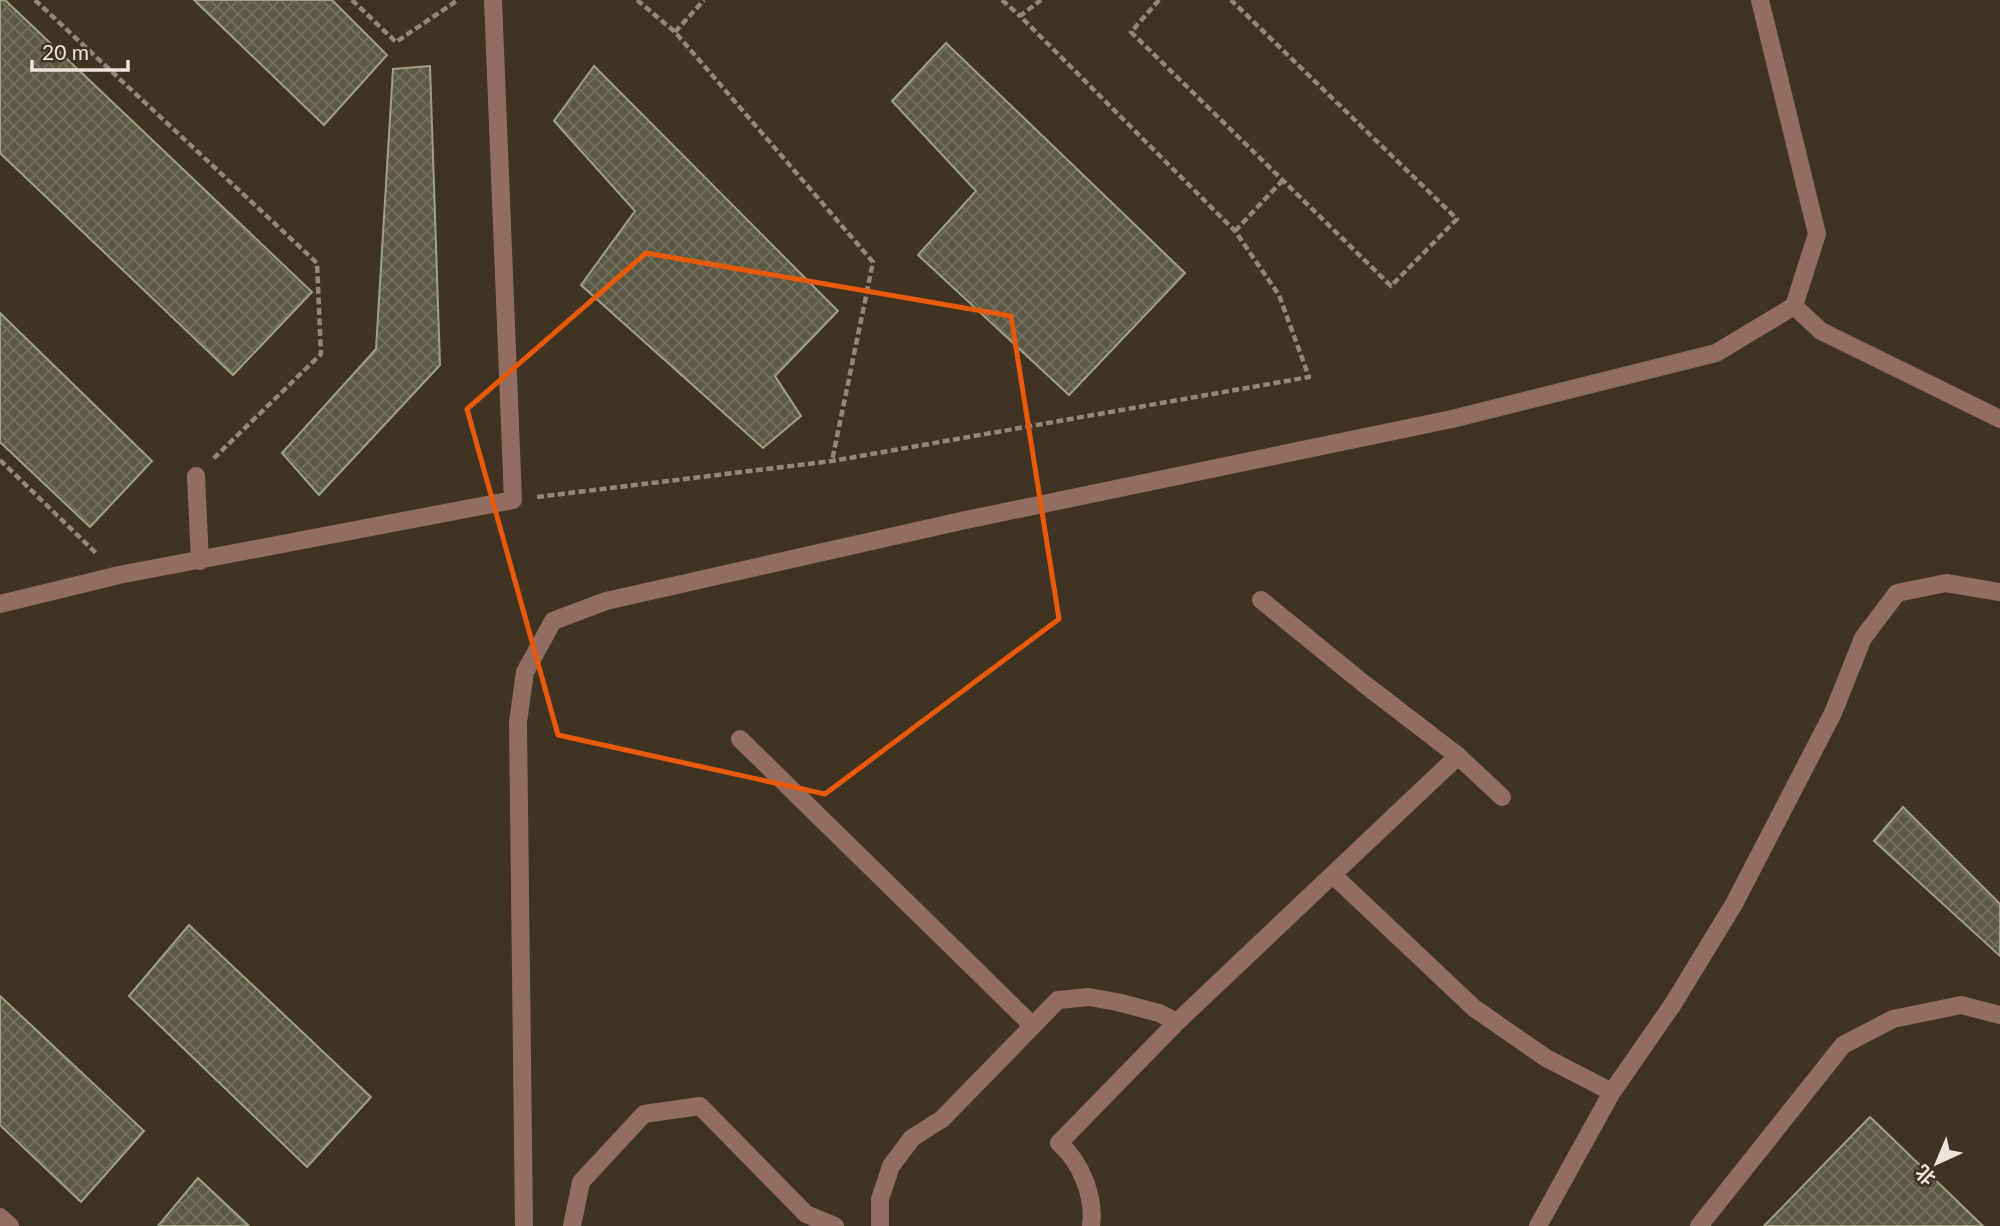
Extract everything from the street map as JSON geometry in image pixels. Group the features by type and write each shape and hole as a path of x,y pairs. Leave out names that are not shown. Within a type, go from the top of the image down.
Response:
{"street":[{"path":"0,604 119,575 513,500 492,0"},
{"path":"524,1226 518,722 525,672 552,621 620,598 974,518 1452,419 1716,353 1794,306 1817,234 1760,0"},
{"path":"1794,306 1821,331 1995,417"},
{"path":"195,476 200,561"},
{"path":"1538,1226 1612,1091 1672,1004 1734,904 1833,713 1863,638 1897,593 1945,583 2000,592"},
{"path":"1261,600 1458,756 1502,797"},
{"path":"740,739 1033,1026"},
{"path":"1091,1226 1086,1183 1070,1152 1059,1143 1177,1022 1458,756"},
{"path":"1333,875 1474,1008 1546,1058 1612,1091"},
{"path":"880,1226 880,1199 891,1166 912,1138 942,1119 1058,1000 1089,997 1159,1013 1177,1022"},
{"path":"1699,1226 1843,1045 1893,1019 1961,1005 2000,1014"},
{"path":"572,1226 581,1182 644,1114 700,1106 806,1214 835,1226"},
{"path":"0,1217 10,1226"}],"path":[{"path":"35,0 317,263 321,354 195,476"},
{"path":"352,0 396,42 458,0"},
{"path":"636,0 675,32 873,262 832,461"},
{"path":"675,32 704,0"},
{"path":"513,500 832,461 1308,377 1279,295 1235,232 1002,0"},
{"path":"1020,16 1041,0"},
{"path":"1159,0 1131,32 1391,286 1457,219 1231,0"},
{"path":"1235,232 1282,181"},
{"path":"0,460 119,575"}],"highlighted area":[{"path":"646,253 1011,316 1059,619 825,794 558,735 467,409"}],"building":[{"path":"0,0 5,0 312,292 233,375 0,153"},
{"path":"194,0 332,0 387,55 324,125"},
{"path":"946,43 1185,273 1069,395 918,255 976,191 892,101"},
{"path":"430,66 440,365 319,495 282,453 376,349 393,69"},
{"path":"594,66 838,311 775,376 801,416 763,448 581,285 635,211 554,121"},
{"path":"0,313 152,461 90,527 0,442"},
{"path":"1903,807 2000,904 2000,956 1874,841"},
{"path":"189,925 371,1097 307,1167 129,996"},
{"path":"0,996 144,1131 81,1202 0,1125"},
{"path":"1870,1117 1983,1226 1764,1226"},
{"path":"198,1178 249,1226 158,1226"}]}
